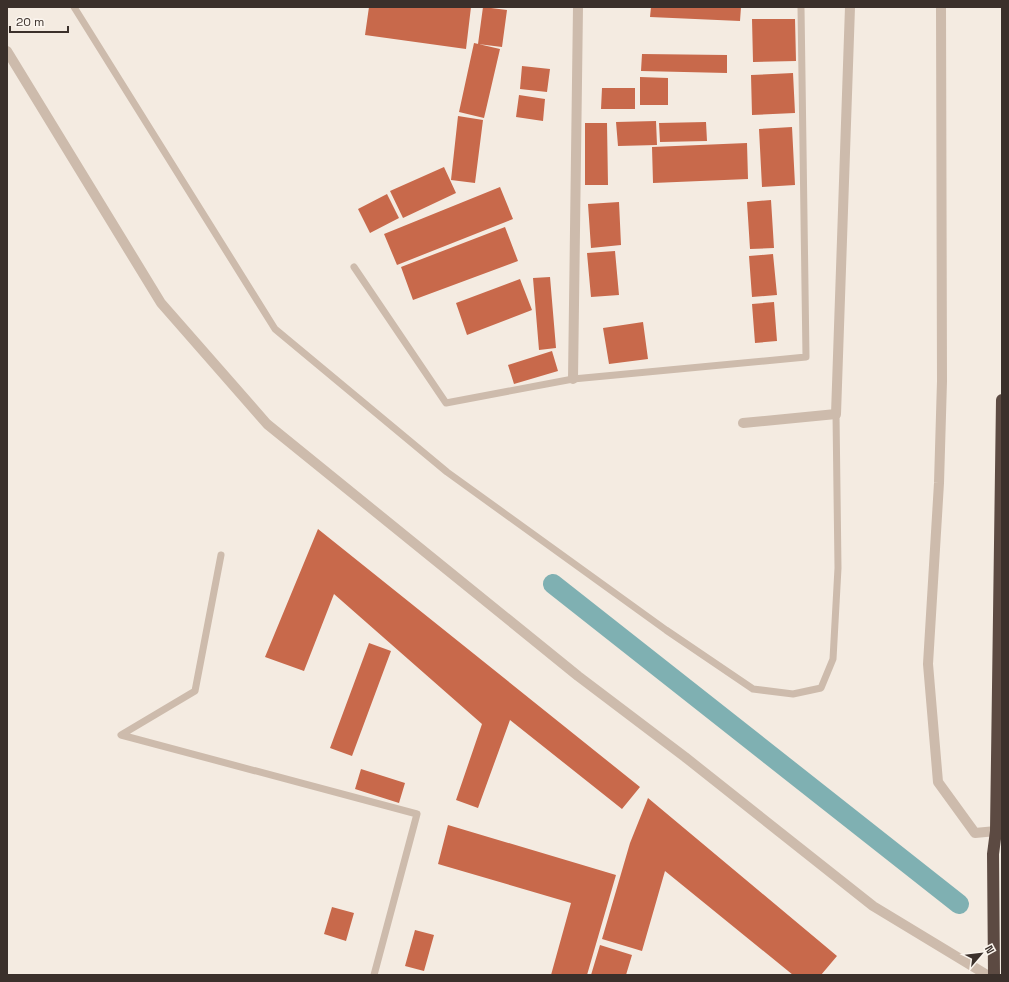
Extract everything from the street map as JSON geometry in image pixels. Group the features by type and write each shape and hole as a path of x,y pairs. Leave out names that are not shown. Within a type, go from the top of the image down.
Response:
{"highway":[{"path":"994,975 993,854 996,831 1002,400"}],"street":[{"path":"574,379 578,7"},
{"path":"743,423 836,414 850,7"},
{"path":"941,7 942,381 939,483 928,664 938,782 975,833 996,831"},
{"path":"7,51 161,303 267,424 578,676 685,757 873,906 987,975"}],"lane":[{"path":"74,7 275,329 447,472 666,630 753,689 792,694 821,688 833,659 838,568 836,414"},
{"path":"354,268 446,403 574,379 806,357 801,7"},
{"path":"221,555 195,691 121,735 417,814 374,975"}],"building":[{"path":"369,7 471,7 466,49 365,35"},
{"path":"483,7 507,10 502,47 478,44"},
{"path":"651,7 741,7 740,21 650,17"},
{"path":"752,19 795,19 796,61 753,62"},
{"path":"474,43 500,49 484,118 459,112"},
{"path":"642,54 727,55 727,73 641,71"},
{"path":"522,66 550,69 547,92 520,89"},
{"path":"793,73 795,113 752,115 751,75"},
{"path":"640,77 668,78 668,105 640,105"},
{"path":"602,88 635,88 635,109 601,109"},
{"path":"519,95 545,99 543,121 516,117"},
{"path":"458,116 483,120 475,183 451,180"},
{"path":"656,121 657,145 618,146 616,122"},
{"path":"706,122 707,141 660,142 659,123"},
{"path":"585,123 607,123 608,185 585,185"},
{"path":"792,127 795,185 762,187 759,129"},
{"path":"747,143 748,179 653,183 652,147"},
{"path":"444,167 456,193 403,218 390,191"},
{"path":"500,187 513,219 397,265 384,234"},
{"path":"387,194 399,218 370,233 358,209"},
{"path":"771,200 774,248 750,249 747,202"},
{"path":"619,202 621,245 591,248 588,204"},
{"path":"505,227 518,261 413,300 401,267"},
{"path":"615,251 619,295 591,297 587,253"},
{"path":"773,254 777,295 752,297 749,256"},
{"path":"550,277 556,348 539,350 533,278"},
{"path":"520,279 532,310 467,335 456,303"},
{"path":"774,302 777,341 755,343 752,304"},
{"path":"643,322 648,359 609,364 603,328"},
{"path":"552,351 558,371 514,384 508,365"},
{"path":"318,529 640,787 622,809 510,720 478,808 456,800 482,724 334,594 304,671 265,657"},
{"path":"369,643 391,651 352,756 330,748"},
{"path":"361,769 405,783 399,803 355,789"},
{"path":"648,798 837,956 821,975 793,975 665,871 642,951 602,939 630,843"},
{"path":"448,825 616,875 587,975 551,975 571,903 438,864"},
{"path":"332,907 354,913 346,941 324,934"},
{"path":"415,930 434,935 424,971 405,966"},
{"path":"600,945 632,955 626,975 591,975"}],"waterway":[{"path":"553,584 959,904"}]}
